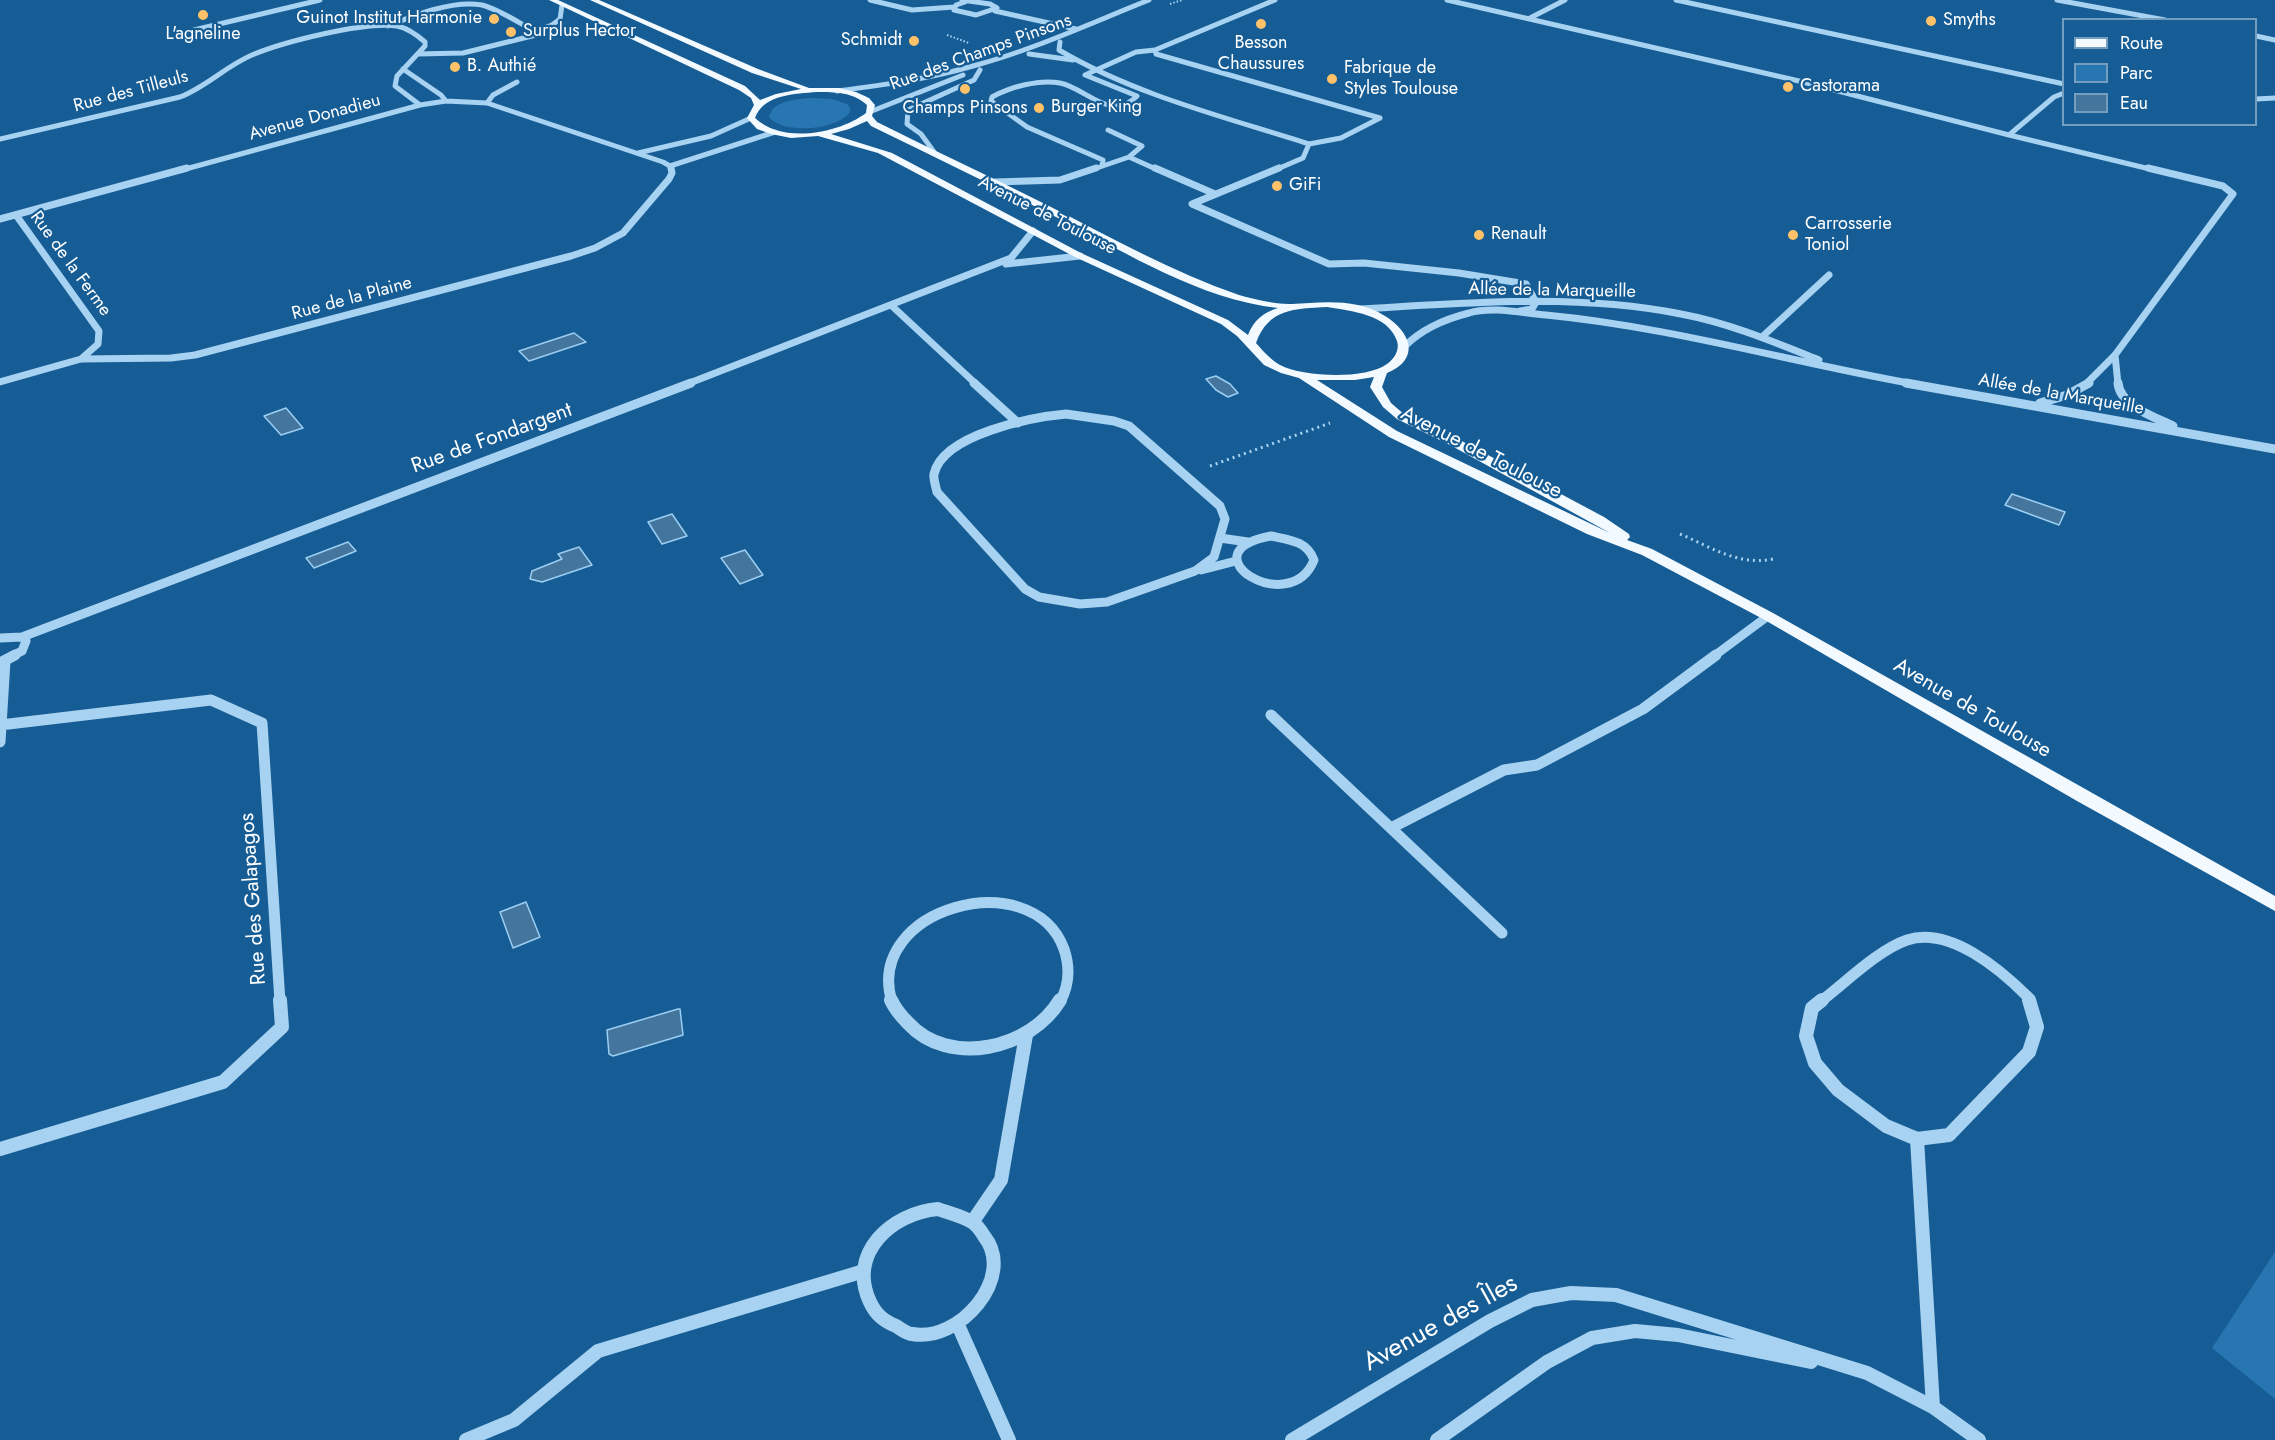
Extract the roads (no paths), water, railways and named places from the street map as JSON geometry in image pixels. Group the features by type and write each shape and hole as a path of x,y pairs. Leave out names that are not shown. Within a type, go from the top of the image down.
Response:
{"main road":[{"path":"552,0 742,88 754,97 758,105"},
{"path":"593,0 764,75 817,90"},
{"path":"817,90 783,94 758,105 752,111 751,118 758,126 776,132 820,134 849,127 870,114"},
{"name":"Avenue de Toulouse","path":"817,90 850,93 867,100 874,124 995,182 1190,281 1250,302 1291,307"},
{"name":"Avenue de Toulouse","path":"820,134 888,155 1080,256 1211,315 1235,328 1257,354 1268,363 1304,377 1393,434 1581,526 1647,552"},
{"path":"1250,344 1251,332 1258,321 1272,313 1291,307 1325,304 1359,309 1374,314 1397,328 1403,337 1405,346 1399,360 1382,371 1346,379 1304,377"},
{"name":"Avenue de Toulouse","path":"1382,371 1376,387 1387,405 1401,417 1454,442 1599,520 1647,552 1768,616 2275,904"}],"street":[{"path":"194,30 320,0"},
{"path":"870,0 903,11 921,12 954,8 963,1 988,2 997,6 995,11"},
{"name":"Rue des Champs Pinsons","path":"837,91 947,73 1017,52 1099,22 1149,0"},
{"path":"1102,166 1103,160 1027,128 991,101 992,97 1005,91 1054,82 1062,83 1091,101 1109,106 1123,105 1137,96 1085,75 1136,52 1155,50 1275,0"},
{"path":"1447,0 1802,80 1924,110 2008,135 2223,186 2233,194 2115,355 2090,382 2067,395 2032,404"},
{"path":"1530,18 1565,0"},
{"path":"1676,0 2062,84"},
{"path":"2057,0 2154,18"},
{"path":"388,26 414,15 457,3 473,3 482,4 540,34 463,53 418,54 396,76 395,86 420,105"},
{"path":"535,31 552,26 560,19 562,5"},
{"path":"954,8 958,12 971,15 995,11 1076,29"},
{"name":"Rue des Champs Pinsons","path":"870,114 905,96 1060,42 1095,27 1099,22"},
{"name":"Rue des Tilleuls","path":"2,140 180,97 205,87 251,56 271,49 366,27 402,28 421,38 425,46 418,54"},
{"path":"2257,36 2275,40"},
{"path":"1060,42 1059,50 1093,70 1179,102 1309,144 1341,138 1380,118 1156,54 1155,50"},
{"path":"1029,54 1079,62"},
{"path":"402,69 435,90 446,101"},
{"path":"934,152 921,134 907,124 908,110 974,80 980,70"},
{"path":"487,103 493,95 517,82"},
{"path":"2008,135 2054,97 2062,94"},
{"path":"2257,99 2275,98"},
{"name":"Avenue Donadieu","path":"0,219 420,105 446,101 487,103 638,153"},
{"path":"638,153 707,138 751,118"},
{"path":"995,182 1060,180 1129,157 1142,146 1108,130"},
{"path":"638,153 670,166 776,132"},
{"path":"1309,144 1303,158 1192,204 1329,264 1364,263 1460,273 1526,284 1536,302 1532,309 1517,312"},
{"path":"1129,157 1215,194"},
{"name":"Rue de la Plaine","path":"0,382 81,359 171,358 195,355 572,256 595,248 623,233 669,179 672,173 670,166"},
{"name":"Rue de la Ferme","path":"16,215 99,331 98,344 81,359"},
{"name":"Rue de Fondargent","path":"0,638 22,637 892,306 1011,258 1033,231"},
{"name":"Rue de Fondargent","path":"974,273 1011,263 1056,256 1080,256"},
{"path":"1762,337 1829,274"},
{"name":"Allée de la Marqueille","path":"1359,309 1536,302 1640,307 1682,314 1762,337 1842,369"},
{"path":"892,306 1018,423"},
{"name":"Allée de la Marqueille","path":"1405,346 1419,332 1470,312 1517,312 1605,322 1903,382 2275,449"},
{"path":"2115,355 2118,388 2133,406 2166,424 2202,436"},
{"path":"1195,571 1214,557 1225,519 1220,506 1129,426 1114,421 1066,414 1044,415 971,438 953,448 942,459 933,474 931,483 937,492 1025,589 1039,597 1080,604 1107,603 1195,571 1236,561"},
{"path":"1220,538 1248,542 1271,536 1302,543 1311,549 1316,560 1314,568 1306,576 1295,581 1269,583 1246,574 1236,561 1237,553 1248,542"},
{"path":"1391,828 1504,770 1537,765 1643,709 1768,616"},
{"path":"0,742 3,662 22,651 26,646 26,641 22,637"},
{"name":"Rue des Galapagos","path":"0,1149 223,1083 282,1027 262,723 211,700 1,724"},
{"path":"1271,715 1502,933"},
{"path":"973,1221 1001,1180 1026,1035 1050,1017 1065,993 1070,968 1062,940 1045,921 1018,907 989,902 958,905 930,917 915,927 897,949 888,979 892,1004 913,1030 939,1044 973,1048 1006,1043 1026,1035"},
{"path":"1934,939 1965,948 2003,972 2028,997 2037,1027 2029,1052 1949,1135 1917,1139 1887,1126 1838,1090 1815,1063 1806,1036 1812,1008 1881,955 1908,940 1934,939"},
{"path":"1917,1139 1933,1407"},
{"path":"938,1209 957,1212 973,1221 986,1234 990,1243 995,1271 989,1291 976,1310 958,1325 935,1333 912,1334 891,1326 875,1312 865,1293 864,1271 870,1250 882,1232 899,1219 918,1211 938,1209"},
{"path":"466,1440 514,1420 598,1351 864,1271"},
{"name":"Avenue des Îles","path":"1292,1440 1490,1321 1532,1300 1571,1293 1616,1294 1867,1373 1933,1407 1978,1440"},
{"path":"958,1325 1009,1440"},
{"name":"Avenue des Îles","path":"1437,1440 1547,1362 1592,1338 1635,1331 1678,1335 1867,1373"}],"water":[{"path":"574,333 586,342 529,361 519,351"},
{"path":"1216,376 1230,384 1238,393 1228,397 1216,390 1206,379"},
{"path":"286,408 303,428 281,435 264,416"},
{"path":"2012,494 2065,512 2059,525 2005,505"},
{"path":"672,514 687,536 662,544 648,522"},
{"path":"348,542 356,551 314,568 306,558"},
{"path":"579,547 592,565 542,582 530,579 532,571 562,559 558,554"},
{"path":"745,550 763,575 740,584 721,558"},
{"path":"526,902 540,937 513,948 500,912"},
{"path":"680,1009 683,1035 613,1056 609,1054 607,1030"}],"place":[{"name":"L'agneline","path":"203,15"},
{"name":"Guinot Institut Harmonie","path":"494,19"},
{"name":"Smyths","path":"1931,21"},
{"name":"Besson Chaussures","path":"1261,24"},
{"name":"Surplus Hector","path":"511,32"},
{"name":"Schmidt","path":"914,41"},
{"name":"B. Authié","path":"455,67"},
{"name":"Fabrique de Styles Toulouse","path":"1332,79"},
{"name":"Castorama","path":"1788,87"},
{"name":"Champs Pinsons","path":"965,89"},
{"name":"Burger King","path":"1039,108"},
{"name":"GiFi","path":"1277,186"},
{"name":"Renault","path":"1479,235"},
{"name":"Carrosserie Toniol","path":"1793,235"}]}
